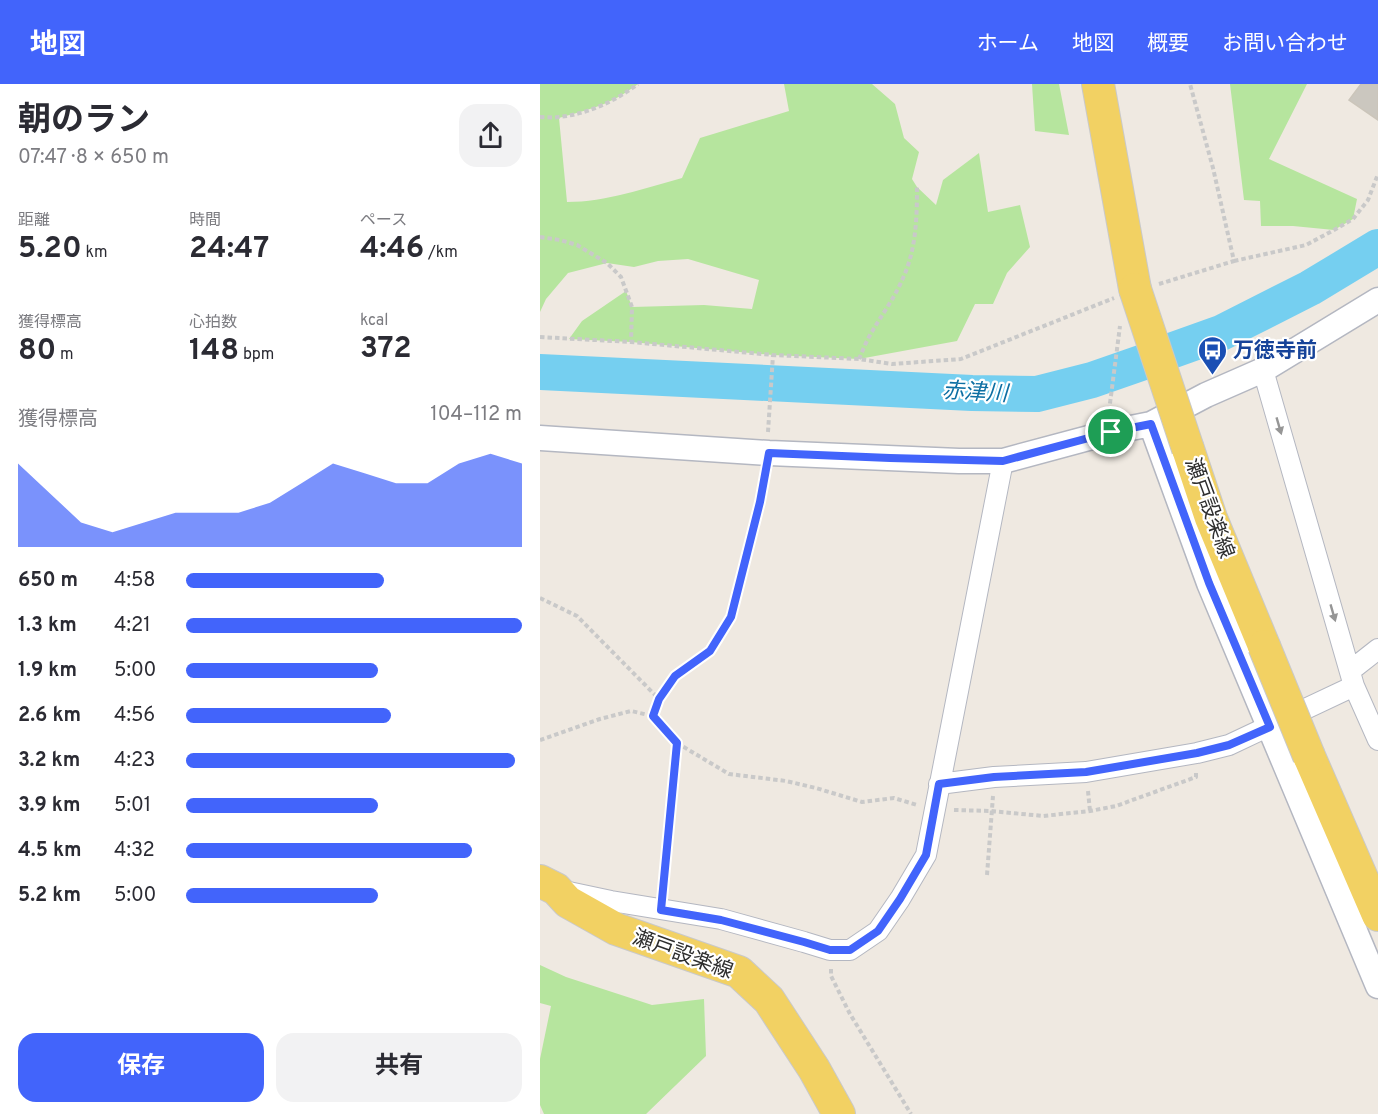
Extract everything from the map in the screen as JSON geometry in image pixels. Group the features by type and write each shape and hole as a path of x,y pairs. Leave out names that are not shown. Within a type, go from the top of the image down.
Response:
{"main road":[{"name":"瀬戸設楽線","path":"1098,84 1139,289 1211,518 1309,756 1378,915"},
{"name":"瀬戸設楽線","path":"548,885 568,902 616,929 739,972 769,1000 814,1069 839,1114"}],"street":[{"path":"540,438 768,445 925,460 1003,461 1111,432 1151,424 1206,395 1263,370 1377,303"},
{"path":"1263,370 1352,678 1378,740"},
{"path":"1151,424 1209,583 1378,986"},
{"path":"548,885 610,901 721,920 830,950 850,950 878,931 926,855 1003,461"},
{"path":"939,784 994,777 1086,772 1197,753 1229,745 1270,727 1352,678 1378,649"}],"path":[{"path":"540,117 559,118 591,110 611,102 638,84"},
{"path":"1191,84 1234,261"},
{"path":"540,337 631,342 773,355 859,359 892,364 961,359 1139,289 1234,261 1306,245 1353,219 1368,200 1378,174"},
{"path":"859,359 904,276 914,245 917,187"},
{"path":"540,237 577,245 607,263 621,278 632,307 631,342"},
{"path":"1108,417 1120,326"},
{"path":"653,716 659,699 675,676 710,651 731,617 760,502 768,445 773,355"},
{"path":"540,598 577,616 659,699"},
{"path":"540,740 630,711 653,716 677,743 661,910"},
{"path":"987,875 994,777"},
{"path":"830,950 831,976 850,1014 911,1114"}],"green space":[{"path":"540,84 638,84 609,102 559,118 567,202 611,197 682,178 700,138 789,111 784,84 872,84 895,104 904,138 919,152 912,179 917,187 936,205 943,180 979,153 988,212 1020,205 1030,247 1007,273 993,304 975,304 957,341 859,359 773,355 631,342 569,339 582,321 626,291 632,307 704,305 752,309 759,280 688,259 658,261 634,267 607,263 568,273 546,299 540,312"},
{"path":"1032,84 1059,84 1069,135 1035,131"},
{"path":"1230,84 1307,84 1269,159 1357,199 1353,219 1334,230 1261,226 1260,201 1244,200"},
{"path":"540,965 566,977 652,1005 704,999 706,1056 646,1114 544,1114 540,1105 540,1059 551,1006 540,1003"}],"building":[{"path":"1361,84 1378,84 1378,120 1349,100"}],"waterway":[{"name":"赤津川","path":"540,372 972,393 1037,394 1092,380 1221,333 1310,288 1378,247"}],"place":[{"name":"万徳寺前","path":"1212,376"}],"route":[{"path":"1151,424 1209,583 1270,727 1229,745 1197,753 1086,772 994,777 939,784 926,855 878,931 850,950 830,950 721,920 661,910 677,743 653,716 659,699 675,676 710,651 731,617 760,502 769,453 1003,461 1111,432 1151,424"}]}
